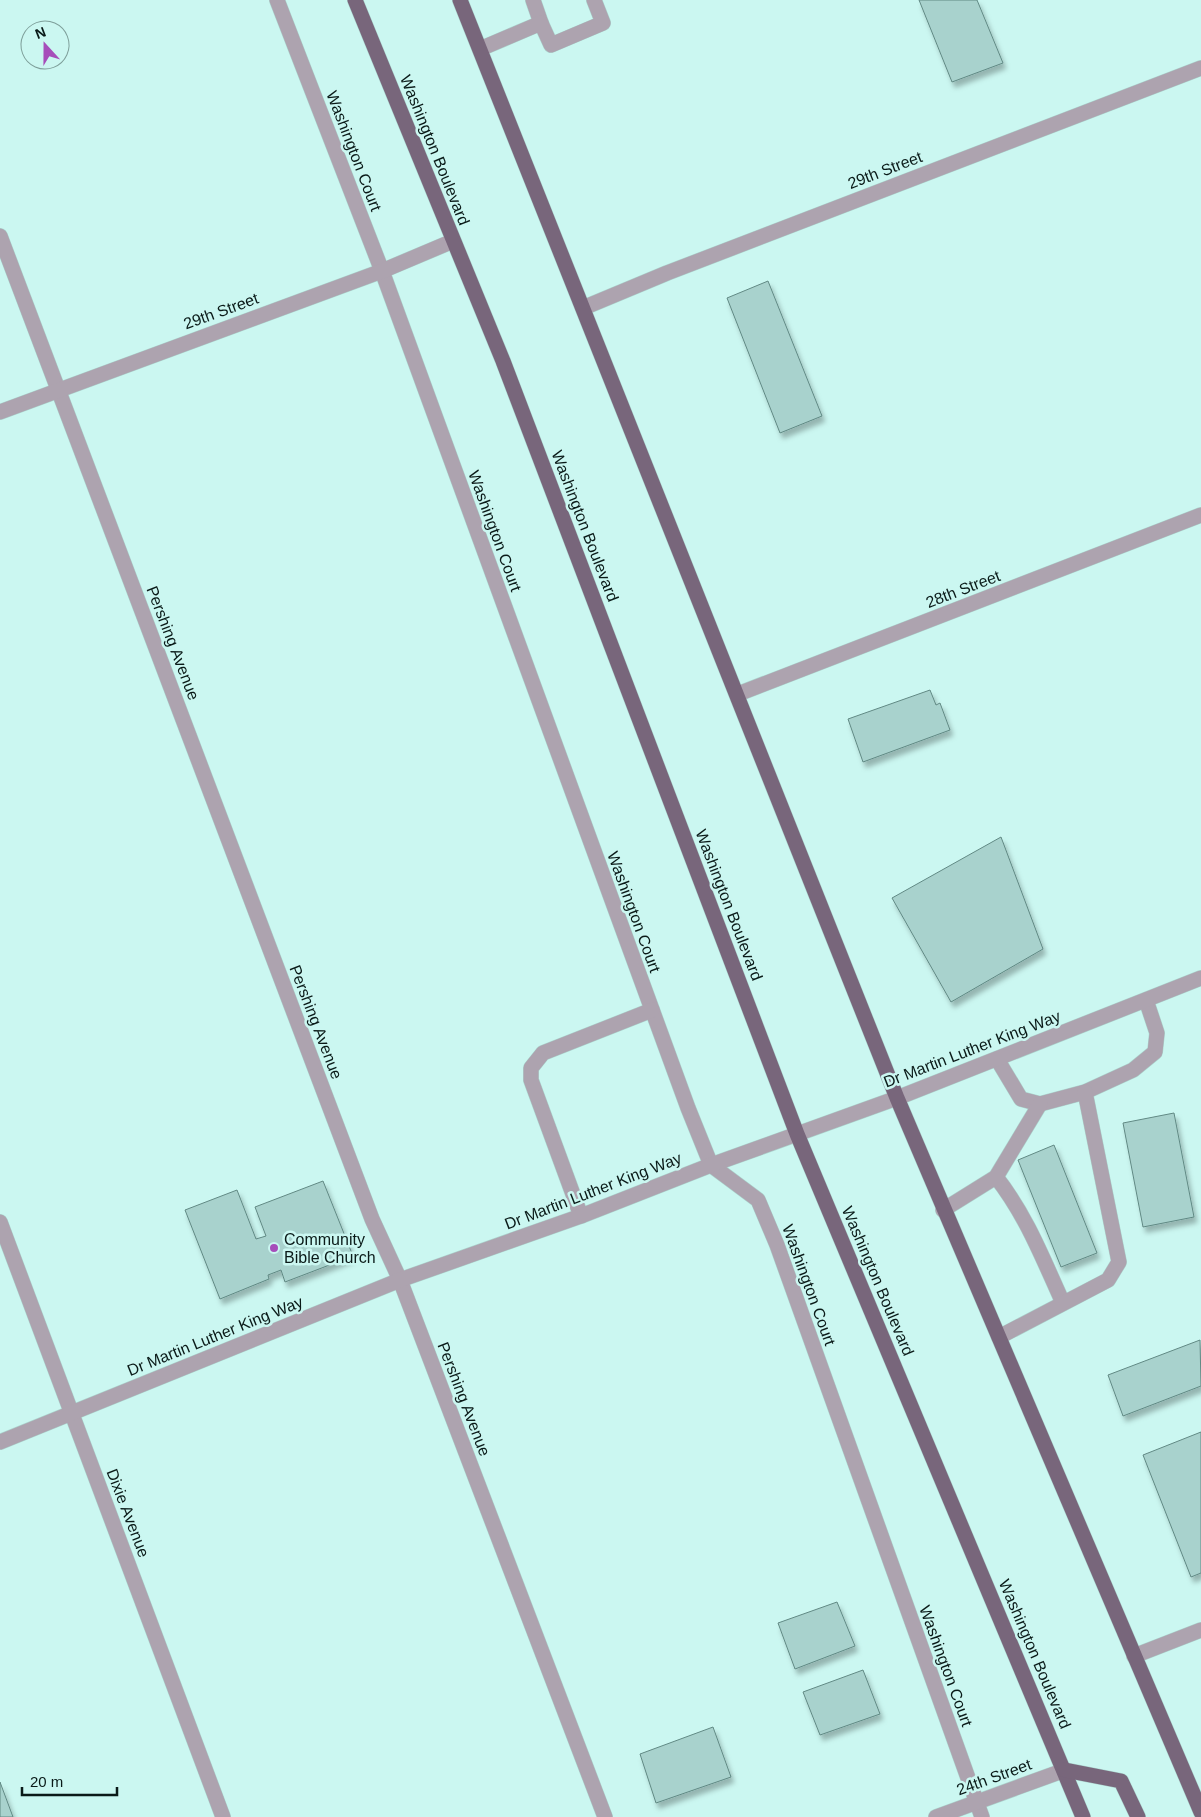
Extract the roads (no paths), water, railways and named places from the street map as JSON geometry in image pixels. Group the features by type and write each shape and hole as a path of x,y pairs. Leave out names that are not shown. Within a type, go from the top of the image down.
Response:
{"main road":[{"name":"Washington Boulevard","path":"355,0 507,370 797,1134 1065,1770 1083,1817"},
{"path":"460,0 738,694 897,1098 943,1210 1201,1812"},
{"path":"1065,1770 1121,1781 1138,1817"}],"street":[{"name":"Washington Court","path":"277,0 382,271 688,1108 711,1164 758,1200 777,1245 982,1817"},
{"path":"532,0 550,45 603,23 594,0"},
{"path":"480,49 541,23"},
{"name":"29th Street","path":"583,308 1201,68"},
{"name":"Pershing Avenue","path":"0,236 372,1219 400,1280 605,1817"},
{"name":"29th Street","path":"0,412 382,271 454,241"},
{"name":"28th Street","path":"738,694 1201,515"},
{"name":"Dr Martin Luther King Way","path":"0,1442 400,1280 581,1216 711,1164 897,1098 1201,978"},
{"path":"997,1059 1021,1099 1040,1104 1085,1092 1133,1070 1155,1052 1156,1033 1146,1000"},
{"path":"581,1216 532,1080 531,1068 543,1053 652,1010"},
{"path":"999,1337 1108,1280 1119,1262 1085,1092"},
{"path":"943,1210 996,1177 1040,1104"},
{"path":"996,1177 1013,1198 1031,1232 1063,1303"},
{"name":"Dixie Avenue","path":"0,1222 223,1817"},
{"path":"1134,1656 1201,1630"},
{"name":"24th Street","path":"936,1817 1065,1770"}],"place":[{"name":"Community Bible Church","path":"274,1248"}]}
